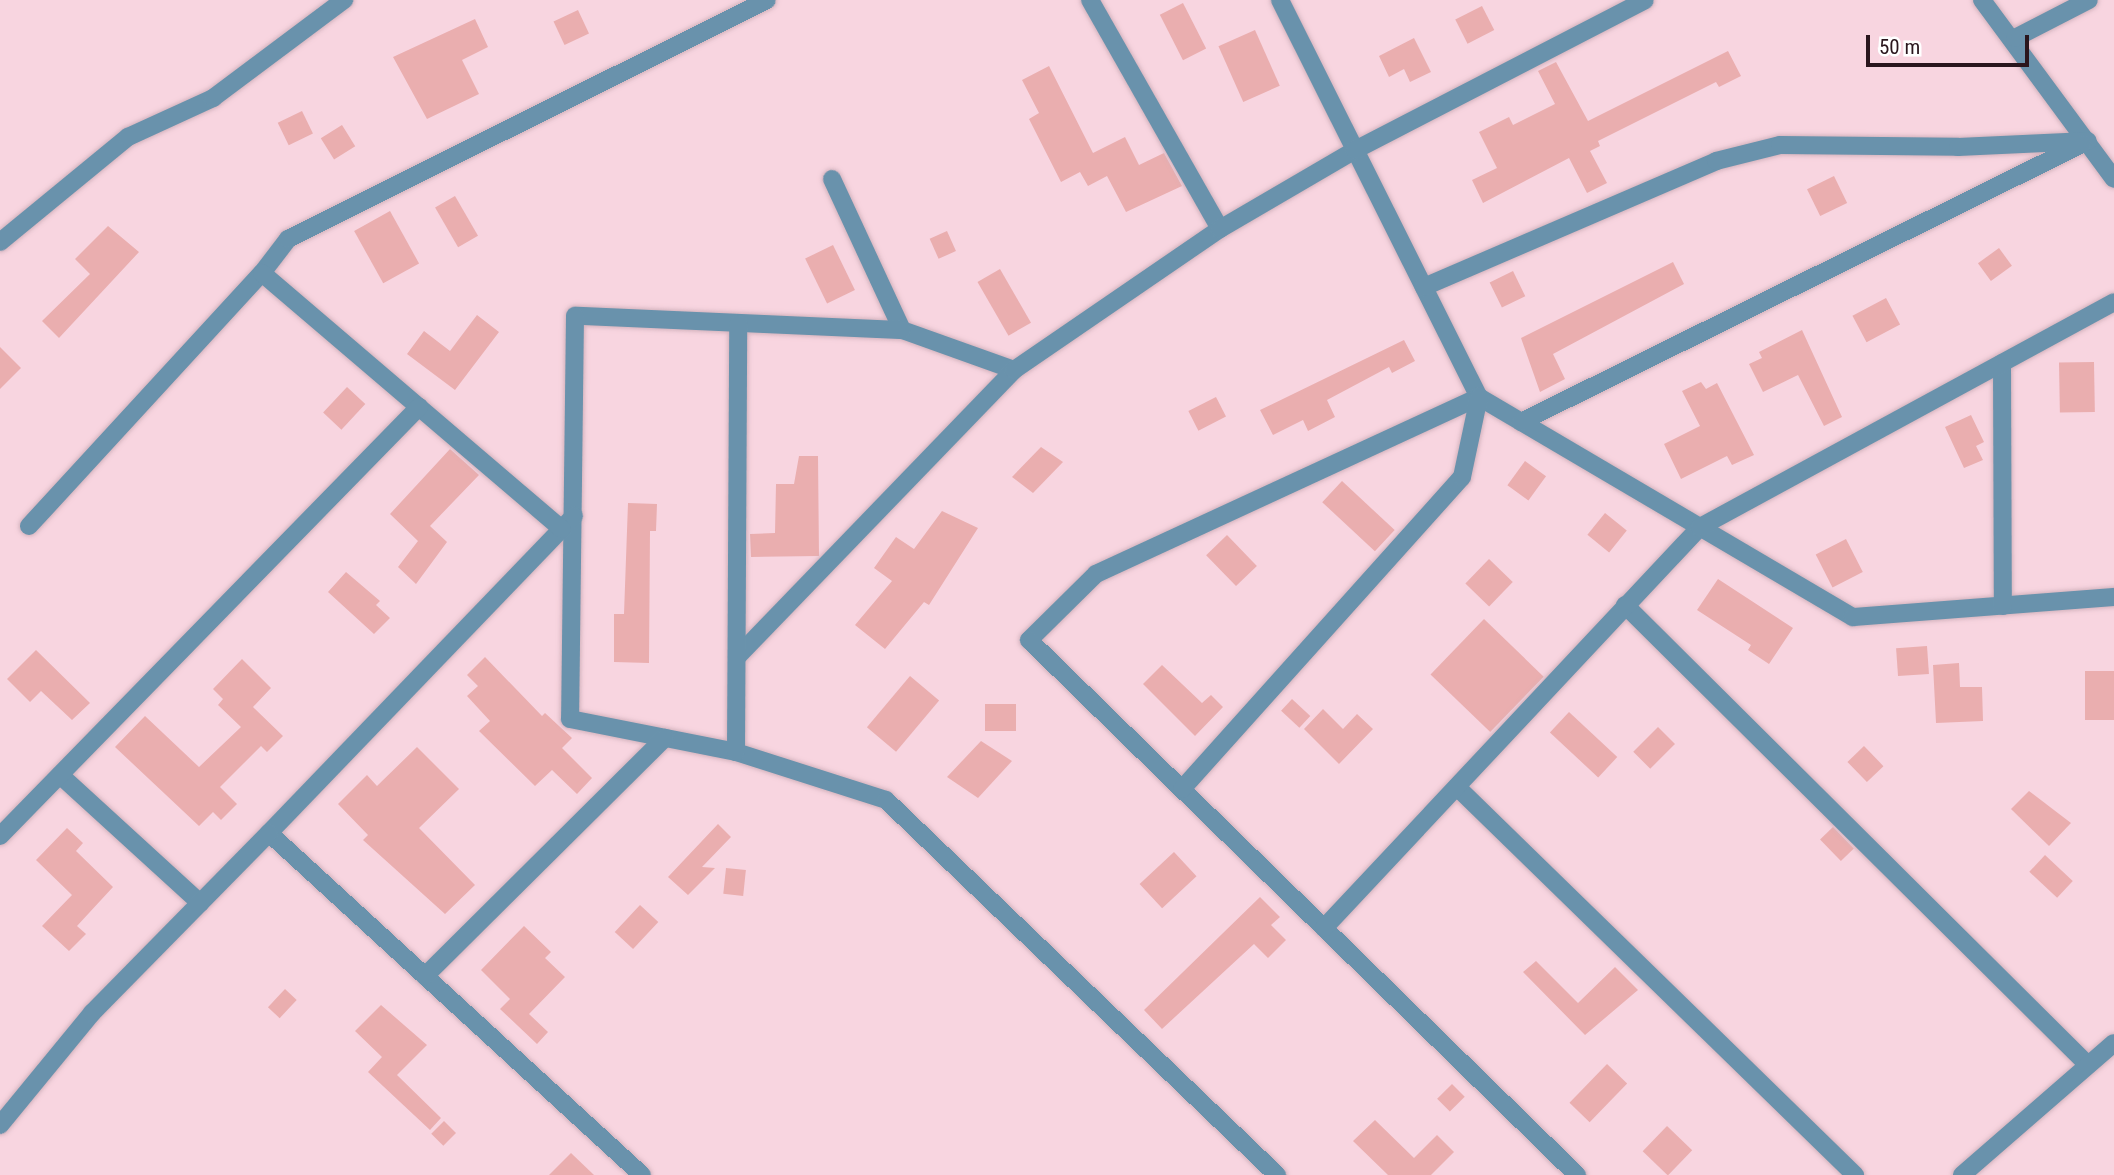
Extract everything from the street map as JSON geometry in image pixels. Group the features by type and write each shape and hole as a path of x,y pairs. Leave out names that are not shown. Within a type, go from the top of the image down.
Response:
{"street":[{"path":"0,242 128,137 213,97 344,0"},
{"path":"29,526 262,273 288,239 766,0"},
{"path":"1090,0 1220,229"},
{"path":"1280,0 1479,397 1853,617 2114,597"},
{"path":"737,657 1014,370 1220,229 1355,150 1645,0"},
{"path":"1982,0 2015,38 2114,179"},
{"path":"2015,38 2089,0"},
{"path":"1424,286 1716,161 1780,145 1958,147 2088,141"},
{"path":"1521,422 2088,141"},
{"path":"832,179 902,330"},
{"path":"262,273 419,407 568,523"},
{"path":"1324,928 1700,527 2114,302"},
{"path":"1014,370 902,330 576,316 568,523 570,719 736,752 886,800 1277,1175"},
{"path":"736,752 738,324"},
{"path":"2002,363 2003,606"},
{"path":"1479,397 1096,574 1029,640 1577,1175"},
{"path":"1182,789 1462,477 1479,397"},
{"path":"0,836 419,407"},
{"path":"0,1125 92,1013 568,523"},
{"path":"1625,605 2087,1064"},
{"path":"425,976 665,738"},
{"path":"60,775 200,903"},
{"path":"1457,787 1854,1175"},
{"path":"269,833 642,1175"},
{"path":"1962,1175 2114,1043"}],"building":[{"path":"1183,3 1206,48 1183,60 1160,15"},
{"path":"1482,6 1494,30 1468,44 1455,20"},
{"path":"578,10 589,34 565,45 554,21"},
{"path":"475,19 488,47 462,60 479,94 427,119 393,57"},
{"path":"1255,30 1280,86 1243,102 1218,46"},
{"path":"1414,38 1431,72 1410,82 1404,69 1389,77 1379,56"},
{"path":"1728,51 1741,76 1719,87 1716,82 1598,141 1600,146 1590,151 1607,183 1587,193 1569,158 1483,203 1472,180 1497,168 1479,132 1509,117 1513,125 1555,104 1538,71 1556,62 1588,121"},
{"path":"1049,66 1093,153 1125,137 1139,165 1164,153 1182,186 1126,212 1107,176 1088,186 1080,172 1061,182 1029,119 1039,113 1022,80"},
{"path":"302,111 313,133 289,145 278,123"},
{"path":"342,125 355,146 334,159 321,138"},
{"path":"1834,176 1847,203 1820,216 1807,189"},
{"path":"455,196 478,236 458,247 435,208"},
{"path":"390,211 419,263 383,283 354,231"},
{"path":"108,226 139,252 59,338 42,321 90,274 75,259"},
{"path":"947,231 956,251 939,259 930,239"},
{"path":"833,245 855,290 827,304 805,259"},
{"path":"1999,248 2012,266 1991,281 1978,263"},
{"path":"1673,262 1684,284 1553,354 1565,379 1540,392 1521,338"},
{"path":"1000,269 1031,323 1008,336 977,282"},
{"path":"1513,271 1525,296 1502,308 1490,282"},
{"path":"1886,298 1900,324 1867,342 1852,316"},
{"path":"477,315 499,332 455,390 407,354 424,331 450,351"},
{"path":"1802,330 1842,417 1824,426 1798,375 1763,392 1749,364 1762,358 1759,352"},
{"path":"1404,340 1415,361 1392,373 1389,367 1327,400 1335,417 1308,431 1303,420 1273,435 1260,410"},
{"path":"0,347 21,368 0,389"},
{"path":"2094,362 2095,412 2060,413 2059,363"},
{"path":"1701,382 1706,389 1717,383 1754,455 1732,465 1727,456 1681,479 1664,444 1700,426 1682,391"},
{"path":"347,387 365,404 341,430 323,413"},
{"path":"1216,397 1226,417 1198,431 1188,411"},
{"path":"1971,415 1984,442 1976,446 1983,460 1964,468 1945,427"},
{"path":"1041,447 1063,462 1033,493 1012,477"},
{"path":"450,449 479,475 430,526 447,542 416,584 398,567 418,541 390,514"},
{"path":"799,456 818,456 819,556 751,557 750,534 775,533 776,484 794,484"},
{"path":"1525,461 1546,476 1528,501 1507,485"},
{"path":"1342,481 1395,530 1375,551 1322,502"},
{"path":"628,503 657,504 656,531 650,531 649,663 614,662 614,614 624,614"},
{"path":"942,511 978,528 929,605 924,602 885,649 855,625 892,581 874,568 896,537 914,549"},
{"path":"1605,513 1627,531 1609,552 1587,535"},
{"path":"1227,535 1257,566 1236,586 1206,555"},
{"path":"1846,539 1863,572 1833,587 1816,554"},
{"path":"1489,559 1513,582 1489,606 1465,583"},
{"path":"346,572 380,601 376,605 390,618 374,634 328,592"},
{"path":"1718,579 1793,628 1769,664 1748,650 1751,645 1697,610"},
{"path":"1484,619 1544,677 1490,732 1431,674"},
{"path":"1927,646 1929,674 1898,676 1896,648"},
{"path":"36,650 90,703 72,720 41,691 30,702 7,679"},
{"path":"485,657 542,716 545,713 572,738 562,748 592,778 577,794 552,770 535,786 479,731 490,721 467,696 478,686 467,675"},
{"path":"242,659 271,688 253,707 283,736 267,752 261,746 220,787 237,804 221,820 213,812 199,826 115,747 145,716 199,767 241,727 218,705 223,699 213,689"},
{"path":"1959,663 1960,687 1982,687 1983,721 1936,723 1933,665"},
{"path":"1162,665 1202,703 1211,695 1223,707 1195,736 1143,684"},
{"path":"2085,671 2114,671 2114,720 2085,720"},
{"path":"910,676 939,700 896,752 867,727"},
{"path":"1292,699 1310,716 1299,728 1281,711"},
{"path":"985,704 1016,704 1016,731 985,731"},
{"path":"1323,709 1343,729 1357,714 1373,729 1339,764 1304,729"},
{"path":"1569,712 1617,757 1598,777 1550,732"},
{"path":"1658,727 1675,744 1650,769 1633,752"},
{"path":"981,741 1012,761 978,798 947,777"},
{"path":"1864,746 1883,766 1867,782 1847,762"},
{"path":"417,747 459,789 419,828 475,885 445,914 363,840 368,835 338,804 367,775 377,786"},
{"path":"2029,791 2071,823 2049,846 2011,809"},
{"path":"718,824 731,837 702,867 715,868 688,895 668,877"},
{"path":"1833,827 1854,849 1841,861 1820,840"},
{"path":"67,828 83,843 76,851 113,887 77,926 86,934 69,951 42,926 72,895 36,860"},
{"path":"1174,852 1197,876 1162,908 1140,884"},
{"path":"2045,855 2073,881 2057,898 2029,872"},
{"path":"726,868 746,870 743,896 723,894"},
{"path":"1260,897 1280,917 1271,925 1286,940 1268,958 1254,944 1162,1029 1144,1010"},
{"path":"640,905 658,922 633,949 615,932"},
{"path":"524,926 551,952 545,958 565,977 529,1014 548,1032 537,1044 500,1009 510,999 481,970"},
{"path":"1536,961 1578,1003 1615,967 1638,990 1585,1035 1523,972"},
{"path":"285,989 297,1000 280,1018 268,1007"},
{"path":"381,1005 427,1045 397,1075 441,1118 430,1130 368,1072 382,1057 355,1031"},
{"path":"1607,1064 1627,1083 1590,1122 1569,1103"},
{"path":"1452,1084 1465,1097 1450,1112 1437,1099"},
{"path":"1375,1120 1414,1158 1437,1135 1454,1152 1431,1175 1388,1175 1353,1141"},
{"path":"444,1121 456,1133 443,1146 431,1134"},
{"path":"1667,1126 1692,1150 1668,1175 1643,1151"},
{"path":"571,1153 594,1175 549,1175"}]}
